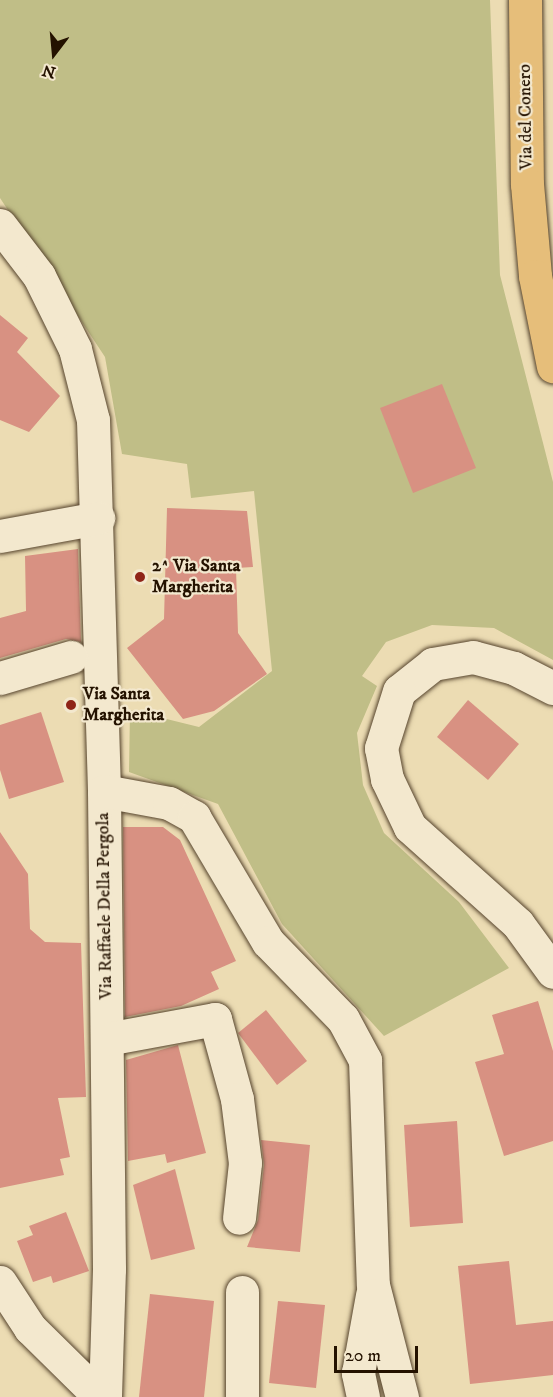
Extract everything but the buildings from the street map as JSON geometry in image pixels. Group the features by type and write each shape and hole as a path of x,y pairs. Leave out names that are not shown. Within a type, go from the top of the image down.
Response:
{"main road":[{"name":"Via del Conero","path":"525,0 524,125 532,233 543,326 553,366"}],"street":[{"path":"0,225 39,276 75,349 93,420 98,518 104,791"},
{"name":"Via del Conero","path":"532,233 553,273"},
{"path":"0,536 98,518"},
{"path":"0,678 71,657"},
{"path":"553,688 514,668 473,657 433,664 399,691 381,748 387,779 410,827 518,924 553,972"},
{"name":"Via Raffaele Della Pergola","path":"105,1397 107,1040 104,791 169,802 194,817 268,942 343,1019 365,1060 373,1285 402,1397"},
{"path":"107,1040 215,1019 237,1099 245,1162 239,1218"},
{"path":"0,1282 30,1328 100,1397"},
{"path":"363,1397 358,1373 373,1285"},
{"path":"242,1292 242,1397"}],"shaded area":[{"path":"0,0 490,0 500,275 553,482 553,660 494,628 432,625 386,642 362,676 377,686 357,733 363,785 384,833 459,902 509,968 384,1036 282,924 218,804 129,772 130,710 199,727 272,671 254,491 191,498 187,464 122,454 105,357 0,198"}],"place":[{"name":"2^ Via Santa Margherita","path":"140,577"},
{"name":"Via Santa Margherita","path":"71,705"}]}
